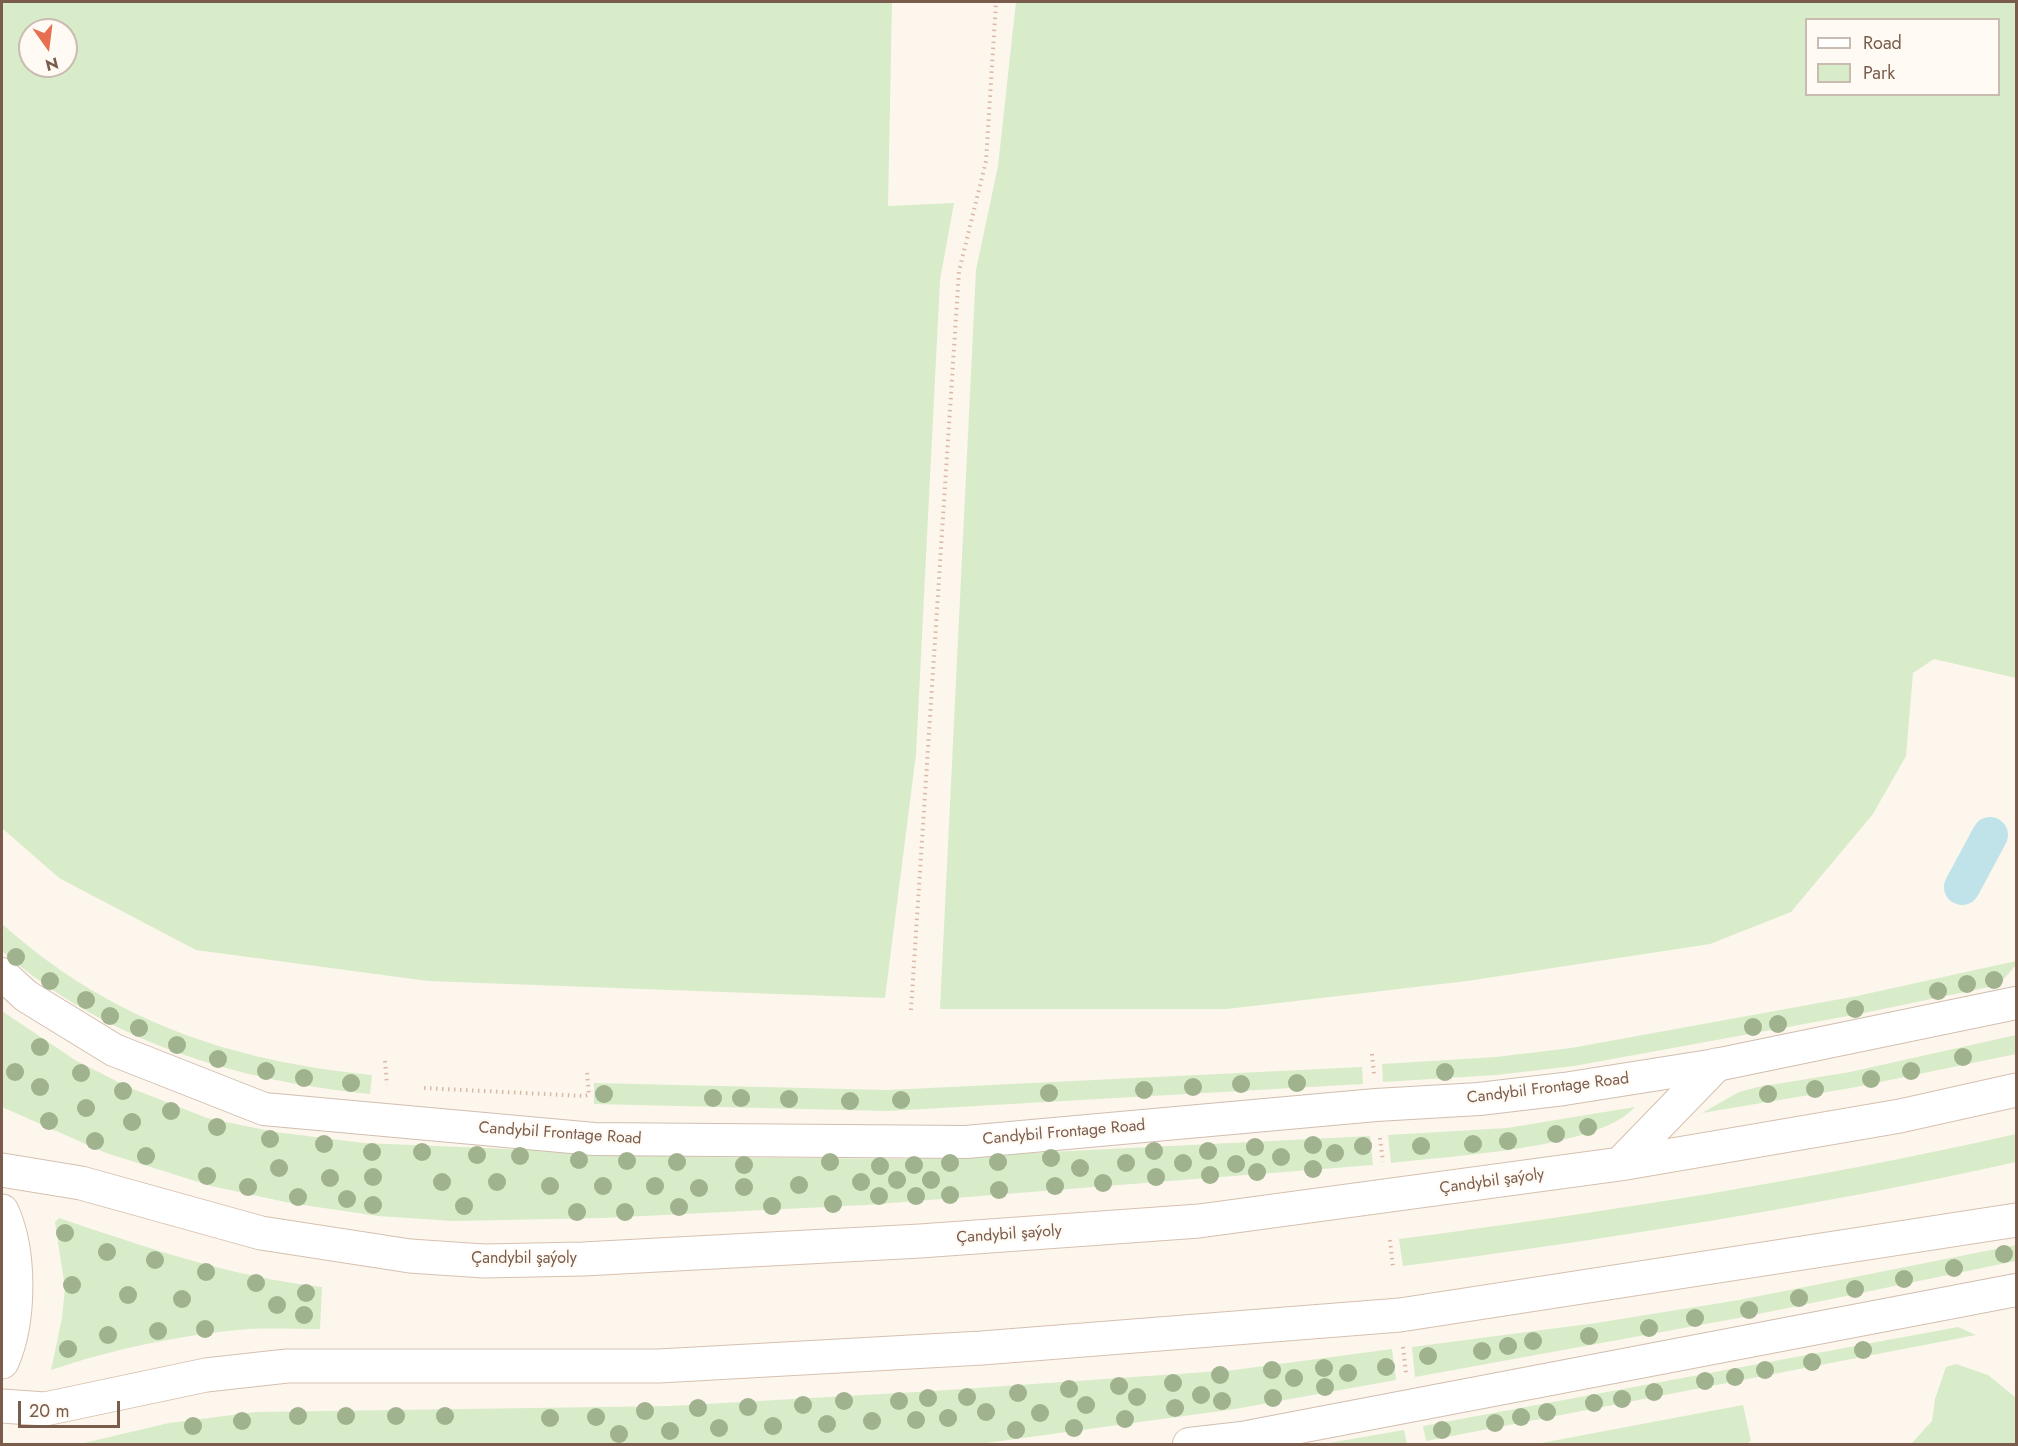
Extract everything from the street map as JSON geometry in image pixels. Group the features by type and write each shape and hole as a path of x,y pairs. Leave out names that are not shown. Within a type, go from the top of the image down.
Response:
{"main road":[{"path":"1620,1164 1716,1065"},
{"name":"Çandybil şaýoly","path":"2,1170 81,1183 261,1233 410,1256 484,1261 583,1259 897,1242 1199,1221 1620,1164 1900,1116 2016,1090"},
{"path":"2,1211 8,1223 17,1286 8,1348 2,1362"},
{"path":"2,1406 45,1409 206,1376 287,1366 659,1366 982,1348 1400,1315 2016,1220"}],"street":[{"name":"Candybil Frontage Road","path":"2,974 26,996 114,1050 264,1109 617,1139 966,1142 1376,1105 1479,1099 1564,1089 1716,1065 2016,1003"},
{"path":"1189,1444 1242,1438 2016,1290"}],"path":[{"path":"911,1010 959,271 986,161 996,2"},
{"path":"384,1061 385,1085 392,1086"},
{"path":"421,1088 584,1096 589,1095 588,1072"},
{"path":"1380,1134 1383,1162"},
{"path":"1390,1240 1394,1267"},
{"path":"1403,1347 1407,1378"}],"green space":[{"path":"2,2 892,2 888,206 954,203 940,280 916,754 885,998 428,981 196,950 59,878 2,828"},
{"path":"1016,2 2016,2 2016,678 1934,659 1913,673 1906,756 1873,814 1791,912 1710,944 1467,981 1227,1009 940,1009 976,270 998,166"},
{"path":"2,924 43,957 85,986 129,1010 174,1030 269,1059 372,1075 370,1094 270,1079 222,1067 128,1032 84,1009 42,982 2,951"},
{"path":"2016,961 2016,965 2002,981 1989,987 1859,1014 1574,1066 1496,1075 1383,1082 1382,1064 1496,1057 1571,1048 1857,996"},
{"path":"2,1011 75,1060 128,1087 207,1118 275,1132 364,1143 702,1157 909,1159 1370,1136 1373,1165 866,1205 603,1218 453,1221 378,1216 290,1203 211,1186 106,1153 2,1107"},
{"path":"2016,1035 2016,1054 1851,1088 1702,1113 1739,1092 1758,1087 1850,1072"},
{"path":"1362,1067 1363,1084 888,1111 594,1104 594,1083 888,1090"},
{"path":"1635,1107 1616,1121 1557,1141 1483,1153 1391,1163 1388,1135 1507,1128"},
{"path":"2016,1134 2016,1162 1788,1208 1557,1245 1403,1266 1399,1239 1709,1194 1940,1151"},
{"path":"59,1218 189,1260 255,1276 322,1287 320,1329 250,1329 200,1335 124,1349 51,1370 62,1318 65,1288 55,1222"},
{"path":"2016,1245 2016,1261 1744,1317 1415,1377 1412,1347 1596,1323 1739,1300"},
{"path":"1958,1327 1976,1335 1426,1441 1423,1426"},
{"path":"1392,1349 1396,1380 1235,1409 979,1444 80,1444 169,1423 256,1412 671,1406 1234,1370"},
{"path":"1956,1364 1988,1375 2015,1397 2016,1444 1911,1444 1932,1421 1935,1399 1946,1367"},
{"path":"1743,1405 1751,1441 1746,1444 1536,1444"},
{"path":"1404,1430 1407,1444 1323,1444"}],"waterway":[{"path":"1962,887 1990,835"}]}
